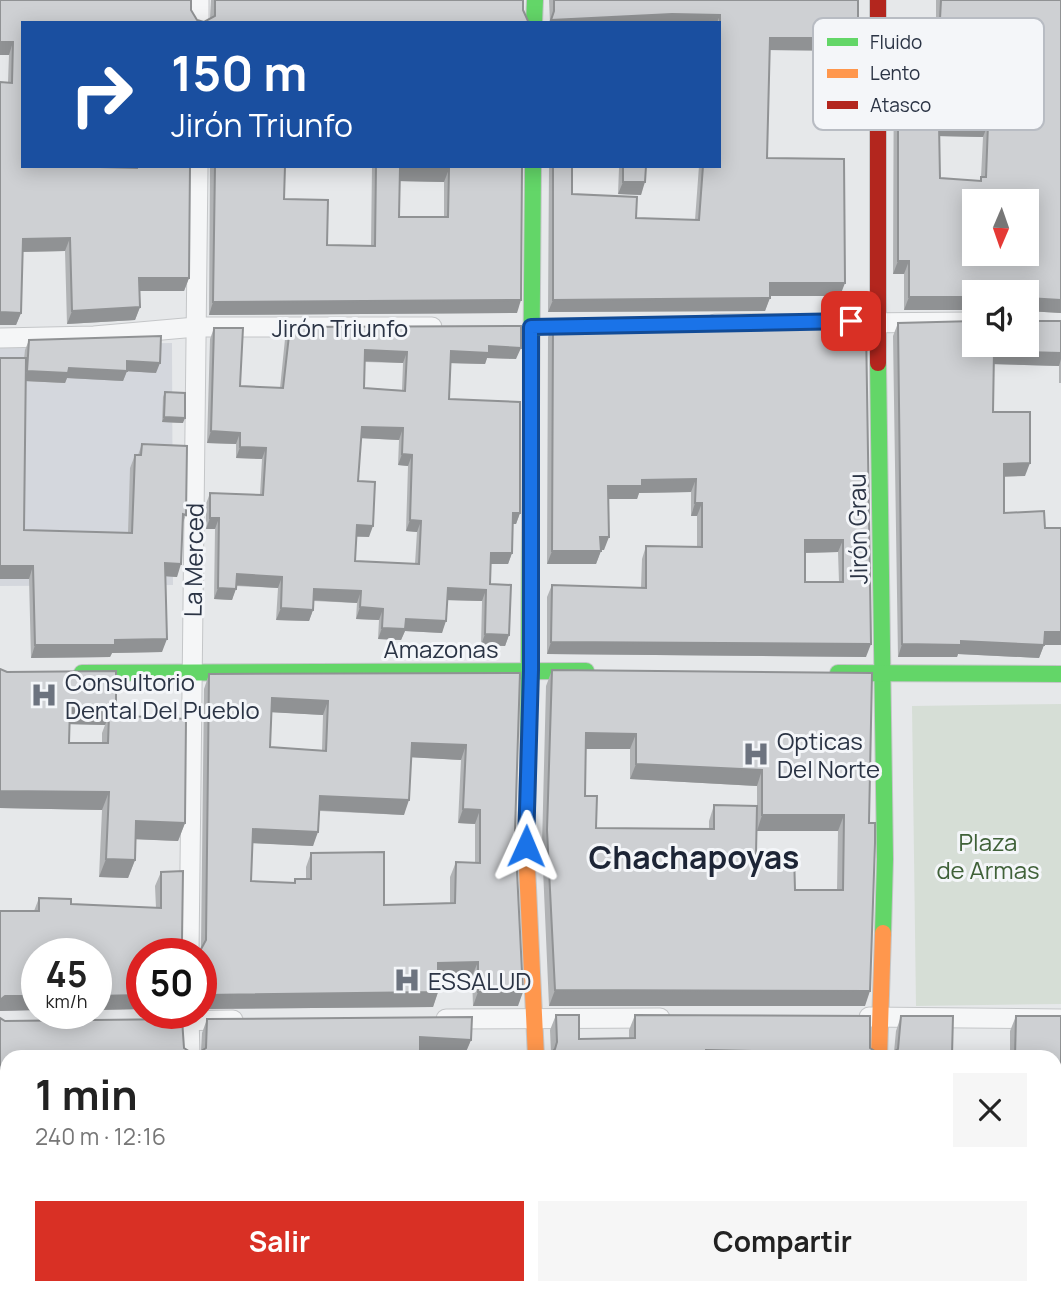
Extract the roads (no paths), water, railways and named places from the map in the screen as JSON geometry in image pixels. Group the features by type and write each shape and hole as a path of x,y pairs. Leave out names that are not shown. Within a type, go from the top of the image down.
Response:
{"main road":[{"path":"534,21 535,0"},
{"name":"Jirón Grau","path":"878,0 878,18"},
{"name":"Jirón Grau","path":"878,130 877,321 885,859 879,1050"},
{"path":"533,168 531,670 526,846 537,1018 536,1050"},
{"name":"Amazonas","path":"62,673 598,671"},
{"path":"828,673 1061,674"}],"street":[{"path":"199,0 199,21"},
{"name":"La Merced","path":"189,938 198,168"},
{"path":"697,324 962,322"},
{"name":"Jirón Triunfo","path":"0,338 94,336 196,327 447,327"},
{"path":"425,1019 674,1017"},
{"path":"852,1017 1061,1019"},
{"path":"217,1018 258,1020"},
{"path":"189,1029 190,1050"}],"place":[{"name":"Consultorio Dental Del Pueblo","path":"44,695"},
{"name":"Opticas Del Norte","path":"756,754"},
{"name":"ESSALUD","path":"407,980"}],"district":[{"name":"Chachapoyas","path":"694,857"}],"park label":[{"name":"Plaza de Armas","path":"988,855"}]}
